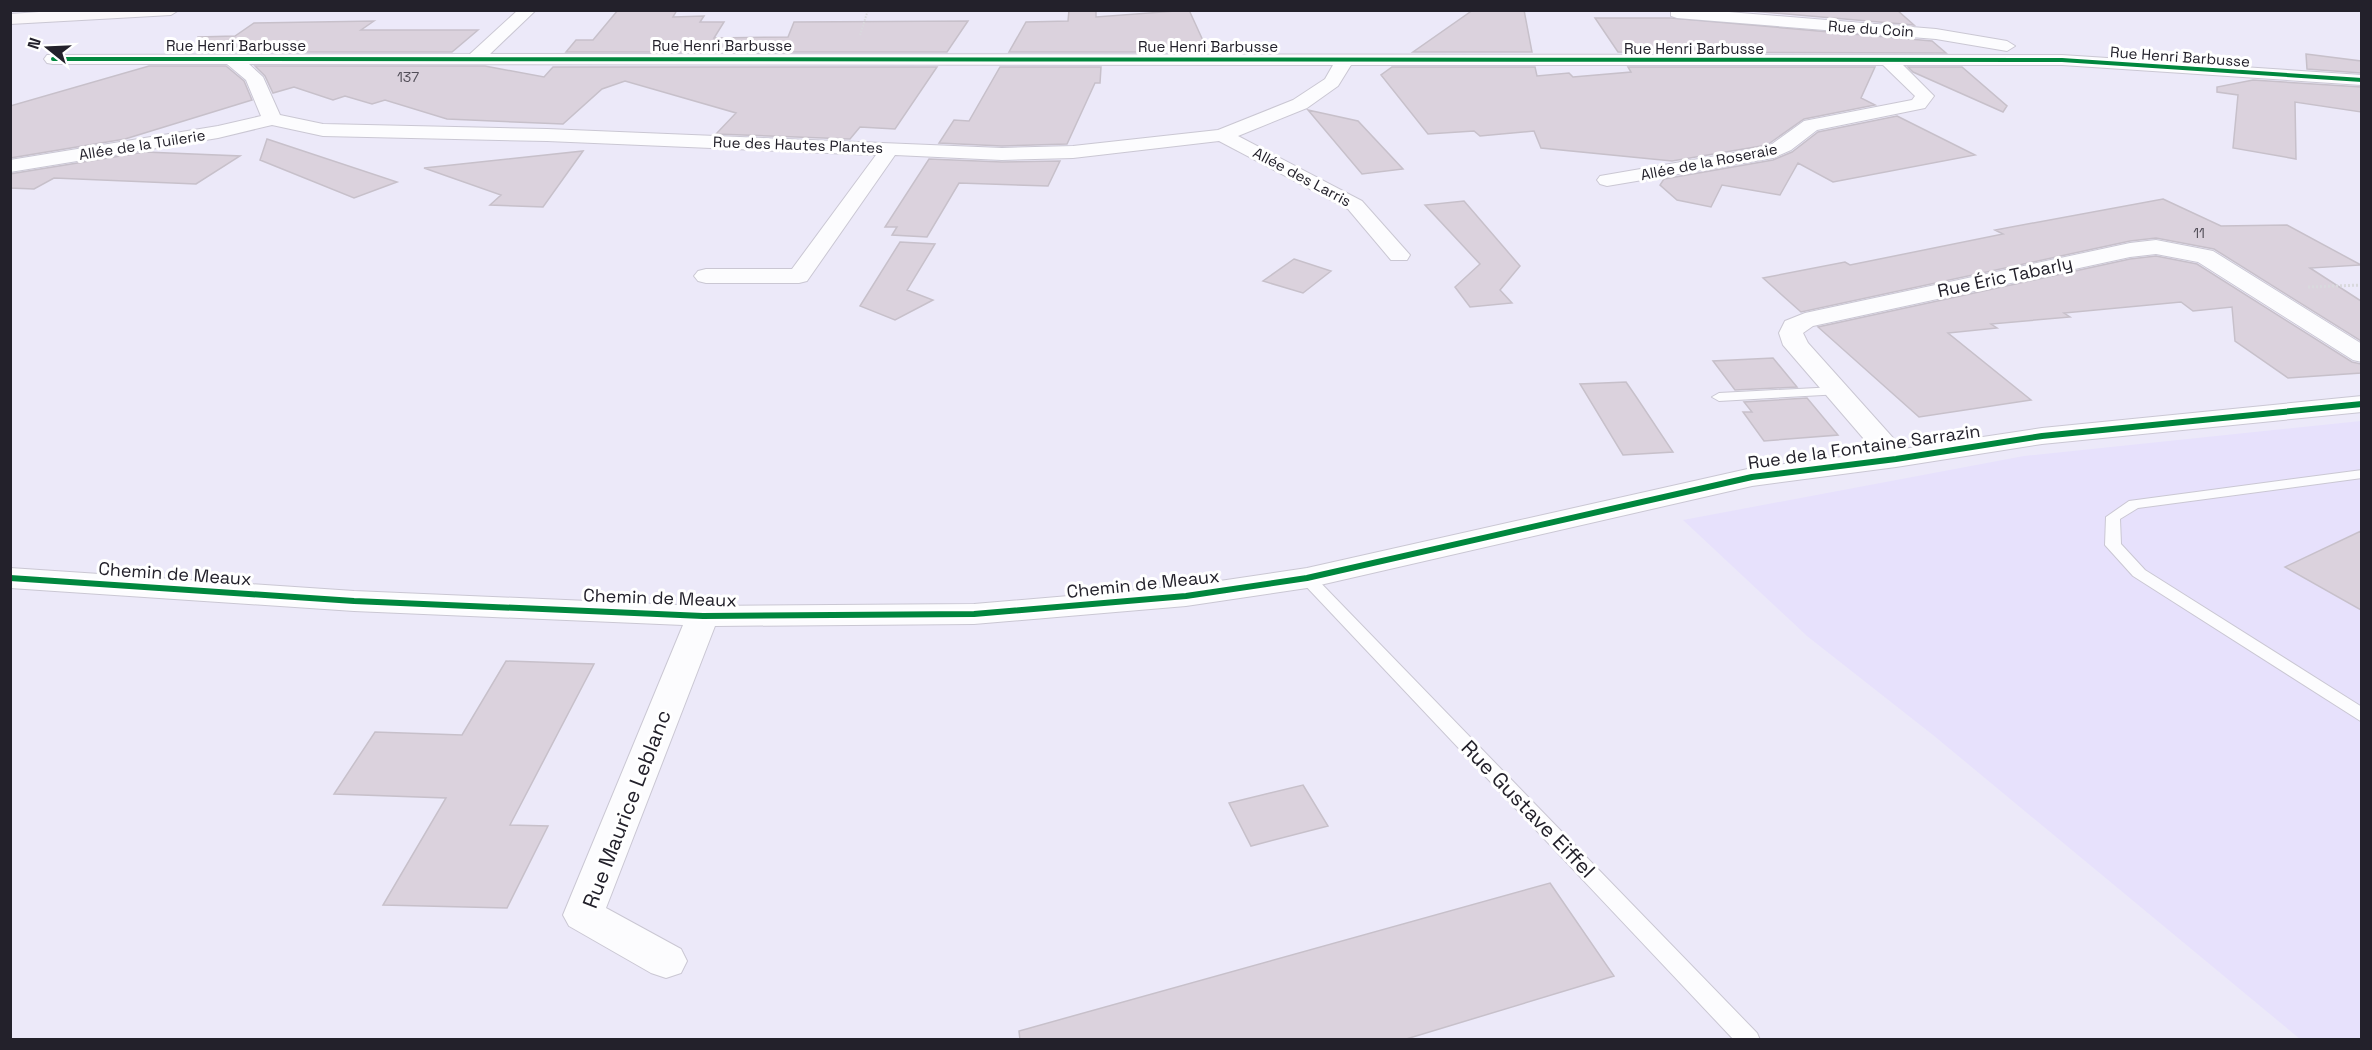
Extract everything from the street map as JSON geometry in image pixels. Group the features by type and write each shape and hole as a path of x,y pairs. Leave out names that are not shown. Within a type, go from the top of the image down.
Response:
{"main road":[{"path":"10,19 171,10"}],"street":[{"path":"476,58 528,10"},
{"name":"Rue du Coin","path":"1677,13 1936,34 2021,48 2062,60"},
{"path":"230,58 254,77 272,118"},
{"path":"254,77 308,58"},
{"name":"Rue Henri Barbusse","path":"53,59 2062,60 2123,66 2361,80"},
{"name":"Rue des Hautes Plantes","path":"272,118 323,130 1002,154 1073,152 1222,135 1300,104 1332,82 1345,60"},
{"name":"Allée de la Roseraie","path":"1607,180 1773,152 1791,145 1798,132 1810,125 1918,104 1925,96 1889,61"},
{"name":"Allée de la Tuilerie","path":"10,166 218,132 272,118"},
{"name":"Allée des Larris","path":"1222,135 1355,205 1400,255"},
{"path":"706,276 799,276 890,149"},
{"name":"Rue Éric Tabarly","path":"1896,459 1796,345 1791,333 1794,326 1805,320 2130,250 2156,247 2205,256 2361,355"},
{"name":"Rue de la Fontaine Sarrazin","path":"1307,578 1752,477 1896,459 2042,436 2361,404"},
{"name":"Chemin de Meaux","path":"10,578 354,601 703,616 974,614 1186,596 1307,578"},
{"name":"Rue Maurice Leblanc","path":"666,961 583,915 703,616"}],"lane":[{"path":"1719,397 1836,391"},
{"path":"2361,474 2134,504 2113,517 2113,545 2139,573 2361,716"},
{"name":"Rue Gustave Eiffel","path":"1307,578 1749,1040"}],"path":[{"path":"858,43 868,10"}],"shaded area":[{"path":"2361,421 2361,1039 2300,1039 1933,735 1807,636 1683,520 2024,456"}],"building":[{"path":"618,10 677,10 673,17 704,16 700,22 724,22 714,38 788,37 794,22 968,21 947,52 566,52 576,40 593,40"},
{"path":"1069,10 1096,10 1096,17 1189,10 1205,45 1138,48 1137,52 1009,52 1026,22 1068,21"},
{"path":"1473,10 1524,10 1532,52 1413,52"},
{"path":"1739,10 1897,10 1914,25"},
{"path":"1595,18 1671,18 1932,41 1946,53 1618,52"},
{"path":"374,21 361,30 478,30 452,52 200,52 198,37 235,36 254,23"},
{"path":"2306,54 2361,61 2361,73 2307,69"},
{"path":"149,66 226,66 244,81 252,100 125,139 10,158 10,106"},
{"path":"255,66 485,66 544,77 553,67 937,67 895,129 860,127 850,139 716,134 736,113 625,81 602,89 563,124 447,119 385,100 372,104 345,96 333,100 294,87 273,93 265,76"},
{"path":"1000,67 1101,67 1100,83 1095,83 1067,144 1002,146 939,143 954,120 969,121"},
{"path":"1392,67 1535,67 1537,76 1569,73 1573,77 1631,72 1628,67 1875,67 1861,98 1875,105 1804,119 1767,145 1672,161 1541,148 1534,131 1480,136 1474,131 1428,134 1381,75"},
{"path":"1908,67 1962,67 2007,106 2003,112 1913,72"},
{"path":"2253,80 2361,87 2361,112 2295,102 2296,159 2233,148 2238,95 2217,92 2217,87"},
{"path":"1308,110 1358,121 1403,169 1362,174"},
{"path":"1897,116 1975,155 1833,182 1798,163 1780,195 1722,185 1711,207 1677,200 1660,185 1664,179 1773,160 1792,152 1818,132"},
{"path":"267,139 397,182 354,198 260,160"},
{"path":"583,151 543,207 490,205 501,195 424,168"},
{"path":"145,152 240,156 196,184 54,178 34,189 10,188 10,174"},
{"path":"929,159 1002,162 1060,161 1048,186 959,183 927,237 892,235 897,227 885,227"},
{"path":"2163,199 2221,226 2287,225 2361,265 2310,268 2361,301 2361,341 2214,249 2156,238 2130,241 1801,312 1763,278 1845,262 1850,265 2003,234 1995,230"},
{"path":"1464,201 1520,266 1500,290 1512,303 1470,307 1455,287 1480,264 1425,205"},
{"path":"900,242 935,244 907,290 933,300 895,320 860,306"},
{"path":"2156,256 2197,264 2352,362 2361,364 2361,373 2288,378 2235,341 2232,307 2193,311 2181,302 2064,313 2070,317 1991,324 1997,328 1948,333 2031,400 1919,417 1818,327 2130,259"},
{"path":"1294,259 1331,271 1303,293 1263,281"},
{"path":"1773,358 1797,387 1735,390 1713,361"},
{"path":"1626,382 1673,452 1623,455 1580,384"},
{"path":"1807,398 1838,435 1764,441 1743,412 1752,412 1744,402"},
{"path":"2361,531 2361,610 2285,567"},
{"path":"506,661 594,664 510,825 548,826 507,908 383,905 446,798 334,794 375,732 462,735"},
{"path":"1303,785 1328,826 1251,846 1229,803"},
{"path":"1550,883 1614,976 1403,1040 1020,1040 1019,1031"}],"cycle path":[{"path":"53,59 2062,60 2123,66 2362,80"},
{"path":"10,578 354,601 703,616 974,614 1186,596 1307,578 1752,477 1896,459 2042,436 2362,404"}]}
